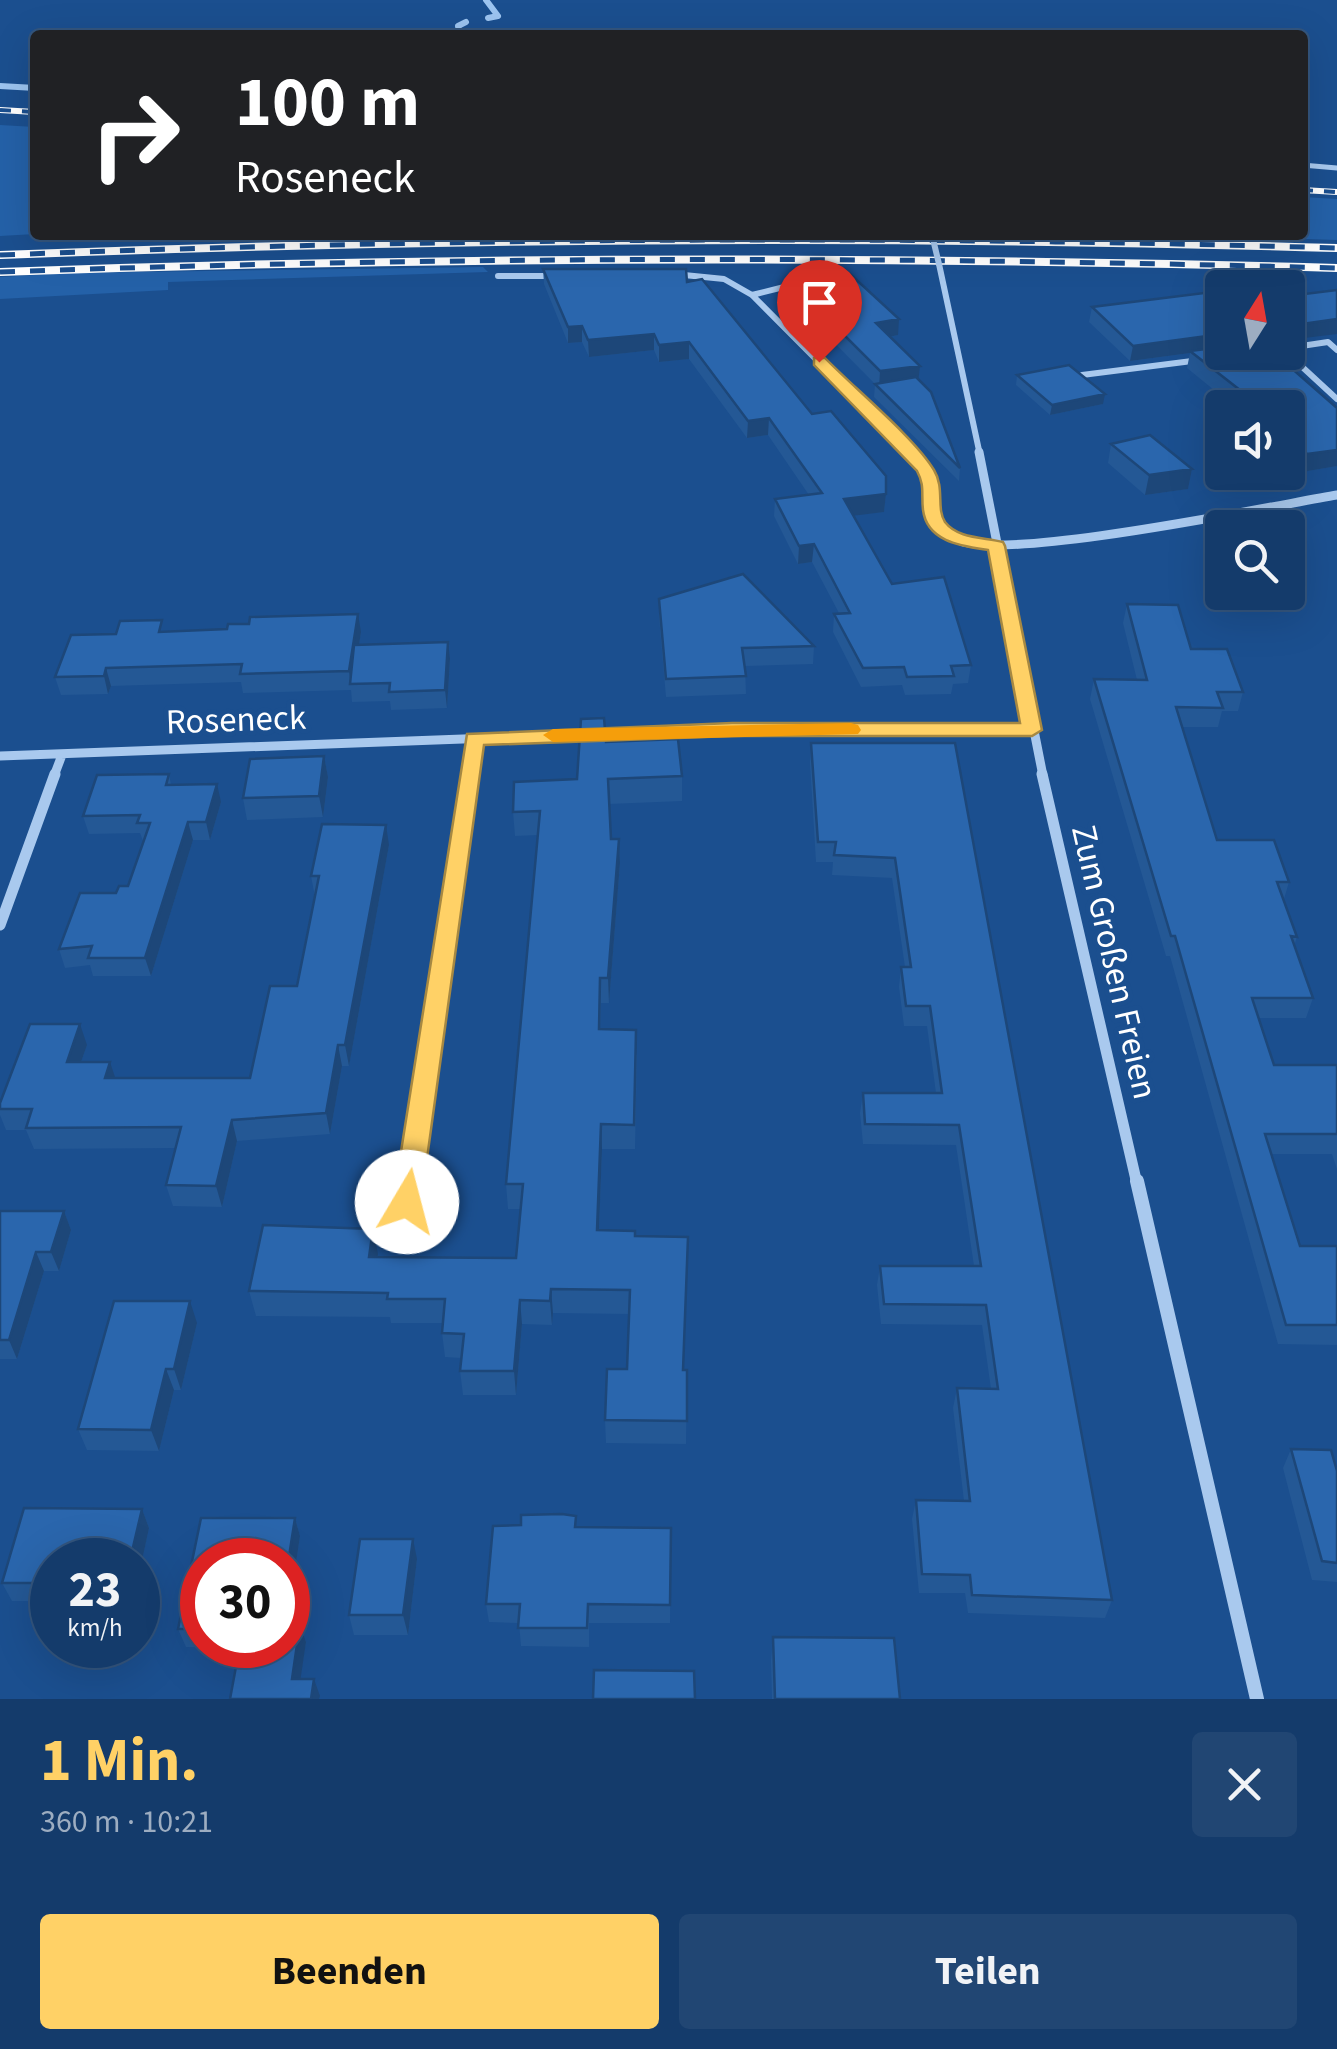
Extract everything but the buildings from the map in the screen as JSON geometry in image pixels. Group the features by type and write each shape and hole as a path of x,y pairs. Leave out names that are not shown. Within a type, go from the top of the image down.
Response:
{"street":[{"path":"1308,166 1337,168"},
{"name":"Zum Großen Freien","path":"933,240 1032,730 1257,1699"},
{"path":"657,274 724,279 752,295 924,468 934,487 932,510 938,525 957,540 996,546 1040,544 1337,495"},
{"path":"498,276 578,275"},
{"path":"752,295 823,279"},
{"path":"1305,346 1328,342 1337,350"},
{"path":"1082,375 1205,359"},
{"path":"1305,367 1337,398"},
{"name":"Roseneck","path":"0,756 732,730 1032,730"},
{"path":"407,1202 475,738"},
{"path":"0,925 62,755"}],"shaded area":[{"path":"0,125 30,127 30,234 0,236"},
{"path":"1308,197 1337,199 1337,240 1308,239"},
{"path":"483,267 488,272 168,282 168,290 0,299 0,277"}],"waterway":[{"path":"486,0 498,16 488,18"},
{"path":"459,30 458,26 466,22"},
{"path":"0,86 30,88"}],"railway":[{"path":"0,110 30,112"},
{"path":"1308,190 1337,192"},
{"path":"0,255 668,240 1003,241 1337,248"},
{"path":"0,272 668,260 1003,261 1337,268"}],"slow traffic":[{"path":"553,735 851,730"}],"route":[{"path":"407,1202 475,738 732,730 1032,730 996,546 957,540 938,525 932,510 934,487 924,468 819,362"}]}
